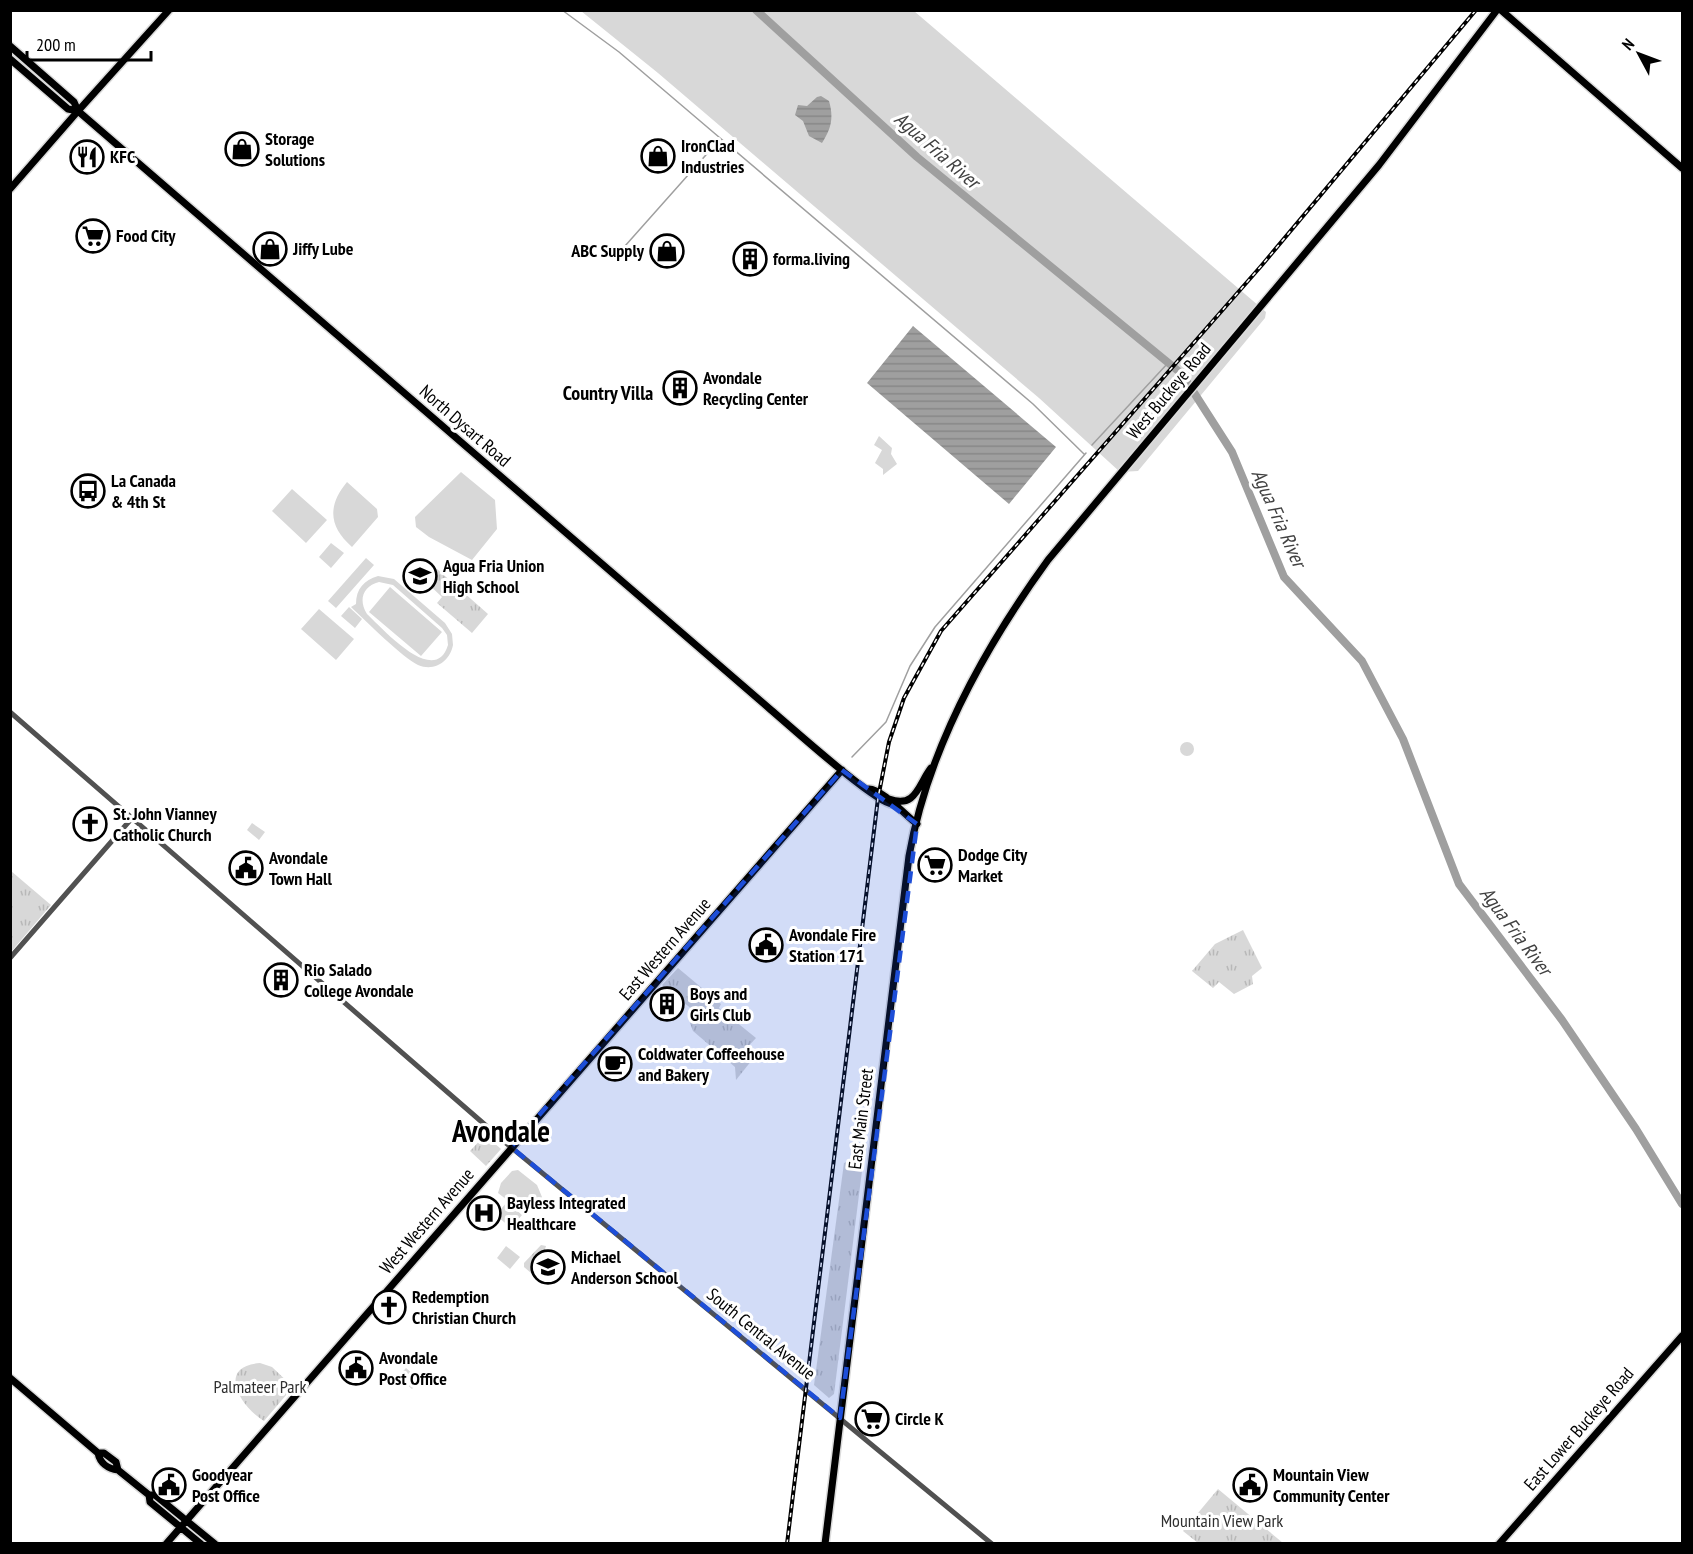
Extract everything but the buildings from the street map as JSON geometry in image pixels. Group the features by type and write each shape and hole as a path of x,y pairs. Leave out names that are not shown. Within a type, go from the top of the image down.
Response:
{"main road":[{"path":"10,189 169,10"},
{"path":"1499,10 1683,168"},
{"name":"West Buckeye Road","path":"916,824 936,761 963,700 1018,602 1053,553 1379,165 1499,10"},
{"name":"North Dysart Road","path":"10,46 74,102 78,111 833,763 869,789 875,789 916,824"},
{"name":"North Dysart Road","path":"10,59 68,109 78,111"},
{"path":"891,801 902,802 914,797 936,761"},
{"name":"East Western Avenue","path":"511,1147 842,770"},
{"name":"East Main Street","path":"825,1544 909,856 916,824"},
{"name":"West Western Avenue","path":"187,1520 511,1147"},
{"name":"East Lower Buckeye Road","path":"1499,1544 1683,1336"},
{"path":"10,1378 98,1453 99,1460 110,1469 118,1470 149,1495 155,1495 215,1544"},
{"path":"149,1495 150,1502 201,1544"},
{"path":"166,1544 187,1520"}],"street":[{"name":"South Central Avenue","path":"10,712 511,1147 992,1544"},
{"path":"10,958 132,818"}],"highlighted area":[{"path":"842,770 917,824 840,1418 511,1147"}],"green space":[{"path":"581,11 914,11 1266,312 1265,318 1138,471 1120,472 1039,398 658,73"},
{"path":"879,436 892,448 891,454 897,464 883,475 883,469 875,463 882,450 874,445"},
{"path":"461,472 495,500 497,529 472,560 429,537 416,527 415,517"},
{"path":"347,482 377,509 378,517 352,547 339,532 333,516 336,499"},
{"path":"292,489 327,520 306,543 272,511"},
{"path":"331,543 344,553 331,568 319,557"},
{"path":"366,558 374,565 336,608 328,601"},
{"path":"437,569 488,614 472,633 437,603 442,597 426,582"},
{"path":"378,576 394,579 445,623 452,634 453,645 449,656 441,664 424,667 411,661 351,607 356,604 357,594 362,586","holes":["379,582 393,585 447,635 448,645 441,657 432,660 421,658 408,651 367,614 363,604 366,590"]},
{"path":"390,587 442,632 421,656 369,612"},
{"path":"349,607 362,619 355,628 341,616"},
{"path":"319,609 354,639 336,660 301,629"},
{"path":"1184,742 1190,742 1194,749 1190,756 1184,756 1180,752 1180,746"},
{"path":"252,823 265,832 259,840 247,830"},
{"path":"11,871 51,905 11,952"},
{"path":"1243,930 1262,968 1252,976 1253,984 1234,994 1219,982 1213,988 1192,971 1215,944"},
{"path":"678,968 721,1004 719,1008 756,1038 743,1052 752,1060 736,1080 735,1067 693,1031 690,1023 695,1014 693,1010 662,985"},
{"path":"485,1135 501,1149 486,1166 470,1151"},
{"path":"864,1155 834,1394 829,1398 814,1385 844,1163"},
{"path":"518,1170 537,1185 542,1197 531,1211 515,1206 498,1193 501,1183 512,1171"},
{"path":"507,1202 522,1215 511,1228 496,1215"},
{"path":"541,1245 546,1246 542,1259 545,1266 539,1273 531,1273 524,1267 524,1263"},
{"path":"506,1246 520,1257 510,1269 497,1258"},
{"name":"Palmateer Park","path":"260,1363 272,1367 293,1387 264,1421 247,1406 236,1388 239,1371 247,1366"},
{"path":"406,1368 420,1380 412,1389 398,1377"},
{"name":"Mountain View Park","path":"1218,1489 1283,1543 1198,1543 1183,1531"}],"shaded area":[{"path":"821,96 829,101 831,113 828,133 822,143 809,136 803,121 795,115 798,105 807,106"},
{"path":"913,326 1056,447 1009,504 867,383"}],"waterway":[{"path":"562,10 619,52 1033,404 1084,454"},
{"name":"Agua Fria River","path":"756,10 917,157 1182,374 1232,452 1284,577 1362,661 1403,739 1459,884 1562,1020 1636,1129 1682,1204"},
{"path":"625,246 713,147 722,140"},
{"path":"1092,445 1168,363"},
{"path":"852,757 886,722 910,666 935,627 1086,453"}],"railway":[{"path":"787,1544 878,798 889,742 904,698 941,631 1262,265 1476,10"}],"place":[{"name":"Storage Solutions","path":"242,149"},
{"name":"IronClad Industries","path":"658,156"},
{"name":"KFC","path":"87,157"},
{"name":"Food City","path":"93,236"},
{"name":"Jiffy Lube","path":"270,249"},
{"name":"ABC Supply","path":"667,251"},
{"name":"forma.living","path":"750,259"},
{"name":"Avondale Recycling Center","path":"680,388"},
{"name":"La Canada & 4th St","path":"88,491"},
{"name":"Agua Fria Union High School","path":"420,576"},
{"name":"St. John Vianney Catholic Church","path":"90,824"},
{"name":"Dodge City Market","path":"935,865"},
{"name":"Avondale Town Hall","path":"246,868"},
{"name":"Avondale Fire Station 171","path":"766,945"},
{"name":"Rio Salado College Avondale","path":"281,980"},
{"name":"Boys and Girls Club","path":"667,1004"},
{"name":"Coldwater Coffeehouse and Bakery","path":"615,1064"},
{"name":"Bayless Integrated Healthcare","path":"484,1213"},
{"name":"Michael Anderson School","path":"548,1267"},
{"name":"Redemption Christian Church","path":"389,1307"},
{"name":"Avondale Post Office","path":"356,1368"},
{"name":"Circle K","path":"872,1419"},
{"name":"Goodyear Post Office","path":"169,1485"},
{"name":"Mountain View Community Center","path":"1250,1485"}],"district":[{"name":"Country Villa","path":"608,393"},
{"name":"Avondale","path":"501,1132"}]}
